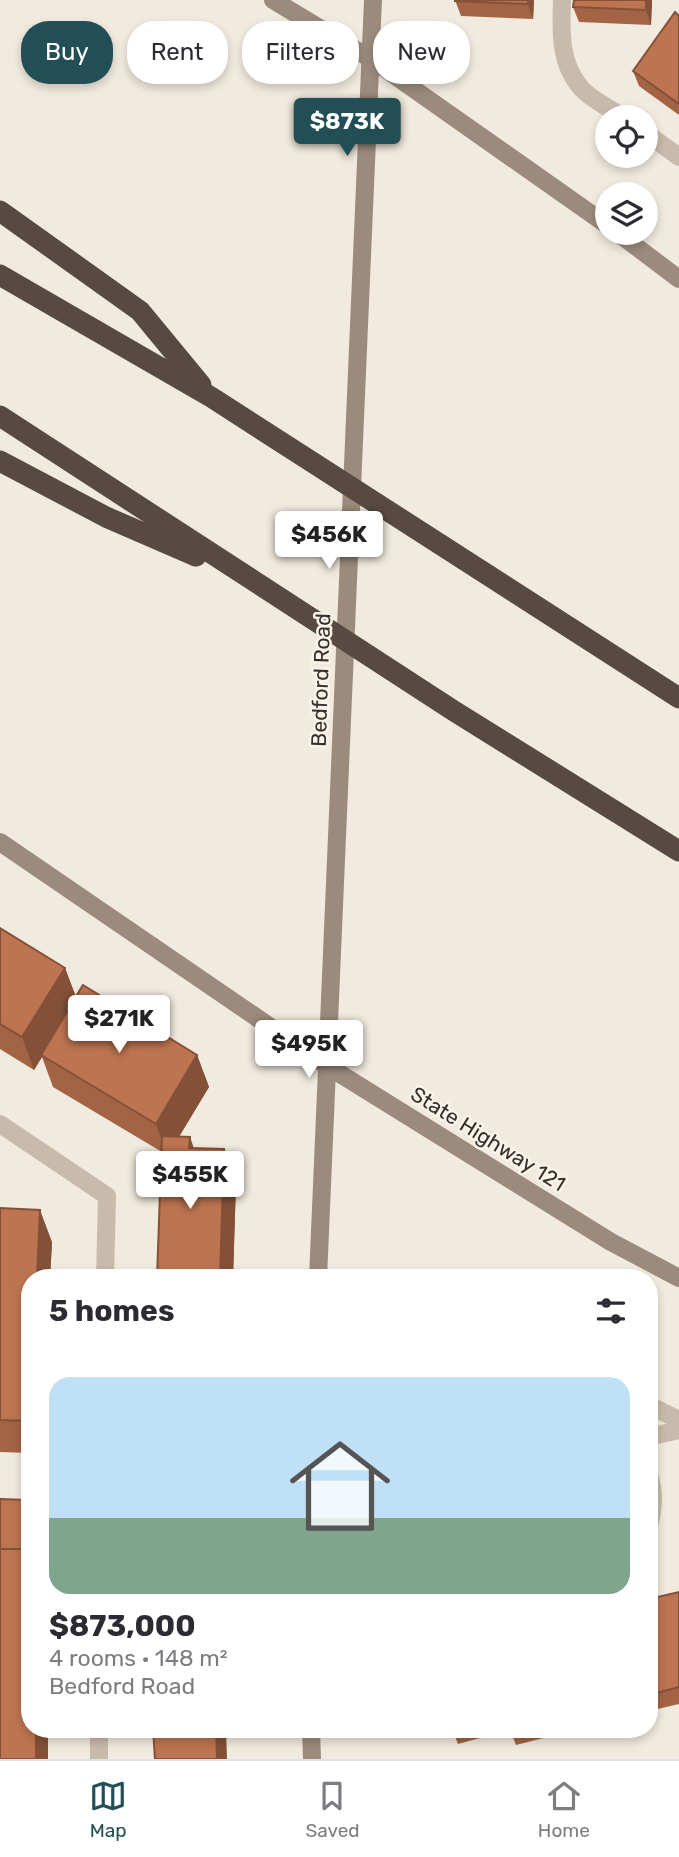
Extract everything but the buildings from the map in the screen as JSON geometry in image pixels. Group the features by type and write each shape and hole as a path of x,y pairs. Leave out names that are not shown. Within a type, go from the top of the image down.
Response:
{"highway":[{"path":"0,211 140,311 211,397"},
{"path":"0,275 211,397 679,698"},
{"path":"0,416 454,711 679,851"},
{"path":"0,461 106,517 248,579"}],"main road":[{"path":"273,0 371,59 595,217"},
{"name":"Bedford Road","path":"318,1269 373,0"},
{"path":"634,245 679,279"},
{"name":"State Highway 121","path":"0,842 328,1067 611,1242 679,1278"},
{"path":"311,1738 312,1759"}],"lane":[{"path":"562,0 561,31 566,65 582,90 604,105"},
{"path":"658,142 679,157"},
{"path":"0,1124 107,1196 105,1269"},
{"path":"658,1410 679,1420"},
{"path":"658,1435 679,1430"},
{"path":"99,1738 99,1759"}]}
